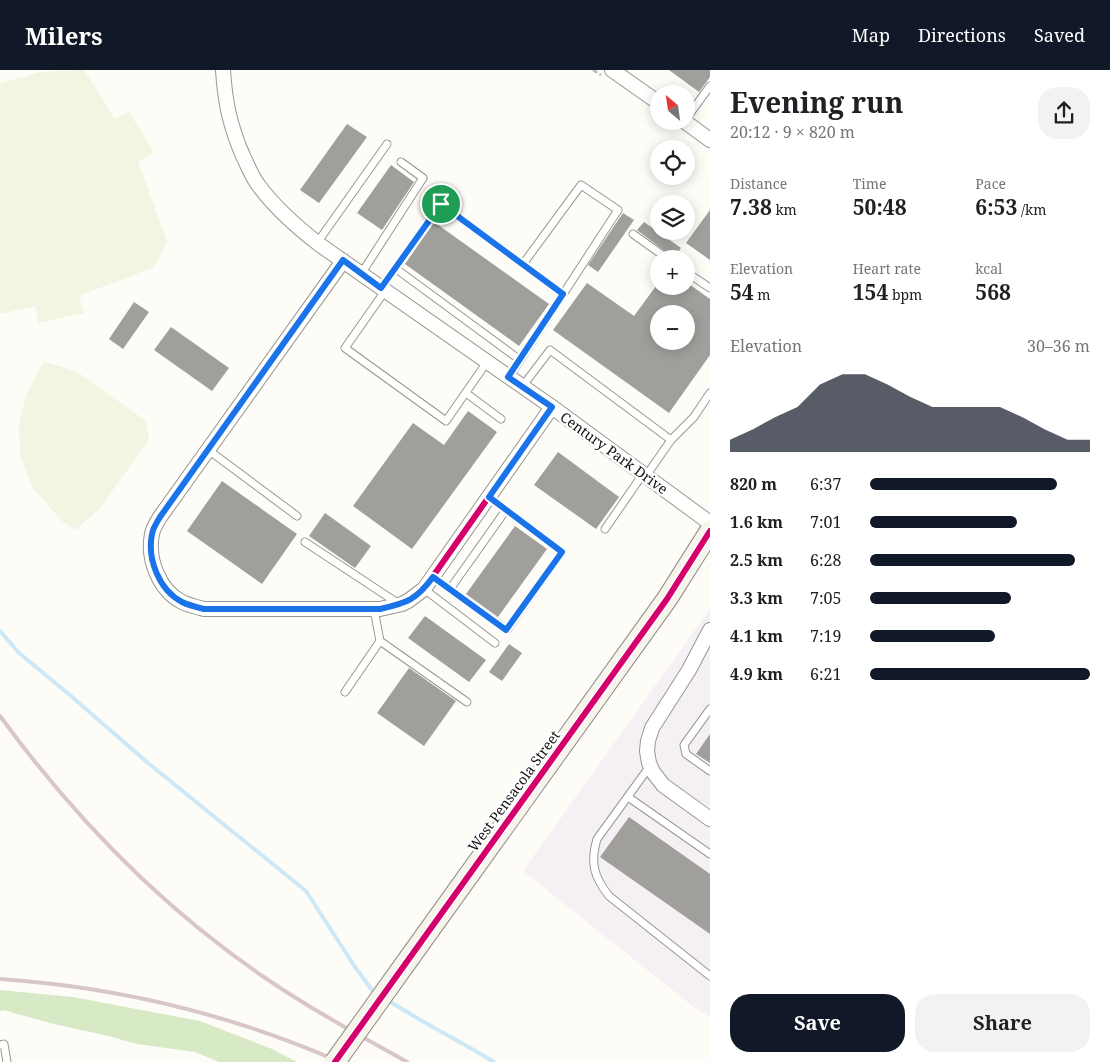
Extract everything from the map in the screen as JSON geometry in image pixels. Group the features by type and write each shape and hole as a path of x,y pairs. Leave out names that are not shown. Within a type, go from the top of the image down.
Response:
{"main road":[{"name":"West Pensacola Street","path":"335,1062 667,599 710,531"}],"street":[{"name":"Century Park Drive","path":"223,70 231,125 248,167 269,198 291,221 317,243 552,407 710,523"},
{"path":"612,70 650,97"},
{"path":"695,129 710,140"},
{"path":"343,260 160,517 152,533 152,558 157,574 164,586 175,597 183,602 204,609 374,609 408,601 424,589 433,577 552,407"},
{"path":"710,630 689,670 652,728 647,751 650,766 663,785 710,818"}],"lane":[{"path":"695,107 710,86"},
{"path":"317,243 387,144"},
{"path":"361,274 424,178 401,162"},
{"path":"508,377 618,210 581,185 523,264"},
{"path":"487,362 446,421 344,348 395,268 441,204 563,294"},
{"path":"633,234 655,250"},
{"path":"395,268 520,360"},
{"path":"695,278 710,288"},
{"path":"522,387 550,350 671,440"},
{"path":"466,393 501,419"},
{"path":"605,529 671,440 694,417 710,394"},
{"path":"208,449 297,516"},
{"path":"433,577 506,630 562,552 489,497"},
{"path":"450,589 506,510"},
{"path":"305,542 396,605"},
{"path":"424,589 495,644"},
{"path":"374,609 380,641 467,702"},
{"path":"345,692 380,641"},
{"path":"710,709 684,745 686,754 710,771"},
{"path":"650,766 597,839 593,853 596,873 609,896 710,976"},
{"path":"628,797 710,854"},
{"path":"0,1045 4,1044 7,1062"}],"shaded area":[{"path":"710,609 710,1017 694,1007 523,871"}],"green space":[{"path":"84,70 115,119 129,112 154,153 138,162 167,241 154,267 79,296 84,313 38,323 36,306 0,314 0,83 41,72"},
{"path":"44,362 76,371 146,421 149,440 99,509 75,530 62,521 33,488 20,455 19,425 26,394"},
{"path":"0,990 73,997 200,1021 272,1049 297,1062 219,1062 195,1052 137,1044 3,1010 0,1011"}],"building":[{"path":"669,70 710,70 710,77 699,92 695,89 695,85 689,85"},
{"path":"347,124 367,137 319,203 300,190"},
{"path":"391,165 414,182 382,230 357,213"},
{"path":"710,210 710,260 686,243 688,240 695,240 695,231"},
{"path":"623,213 634,220 598,272 588,265"},
{"path":"434,222 549,304 519,346 405,264"},
{"path":"644,222 650,226 650,240 637,230"},
{"path":"650,240 670,240 681,248 680,250 663,250"},
{"path":"587,283 634,316 650,294 695,295 695,288 710,299 710,355 669,413 553,330"},
{"path":"134,302 149,312 123,349 109,339"},
{"path":"171,327 229,368 212,391 154,350"},
{"path":"468,411 497,432 412,549 353,506 413,423 444,445"},
{"path":"558,452 619,497 596,529 534,485"},
{"path":"222,481 297,534 262,584 187,531"},
{"path":"325,513 371,546 355,568 309,536"},
{"path":"515,526 547,549 498,617 466,594"},
{"path":"425,616 486,660 469,682 408,638"},
{"path":"509,644 522,653 502,681 489,672"},
{"path":"409,668 456,701 424,746 377,713"},
{"path":"710,734 710,763 696,754"},
{"path":"629,817 710,874 710,934 600,857"}],"waterway":[{"path":"0,631 19,653 148,763 306,891 355,967 376,993"},
{"path":"386,999 494,1062"}],"railway":[{"path":"0,716 31,757 98,835 172,906 212,939 296,998 407,1062"},
{"path":"0,979 87,989 173,1006 258,1030 340,1062"}],"cycle path":[{"path":"343,261 155,525 151,544 153,563 161,582 174,597 184,603 204,609 380,609 408,601 424,589 552,407"},
{"path":"335,1062 667,599 710,531"}],"route":[{"path":"441,204 563,294 508,377 552,407 489,497 562,552 506,630 433,577 424,589 408,601 380,609 204,609 183,602 175,597 164,586 157,574 152,558 152,533 160,517 343,260 381,288 441,204"}]}
